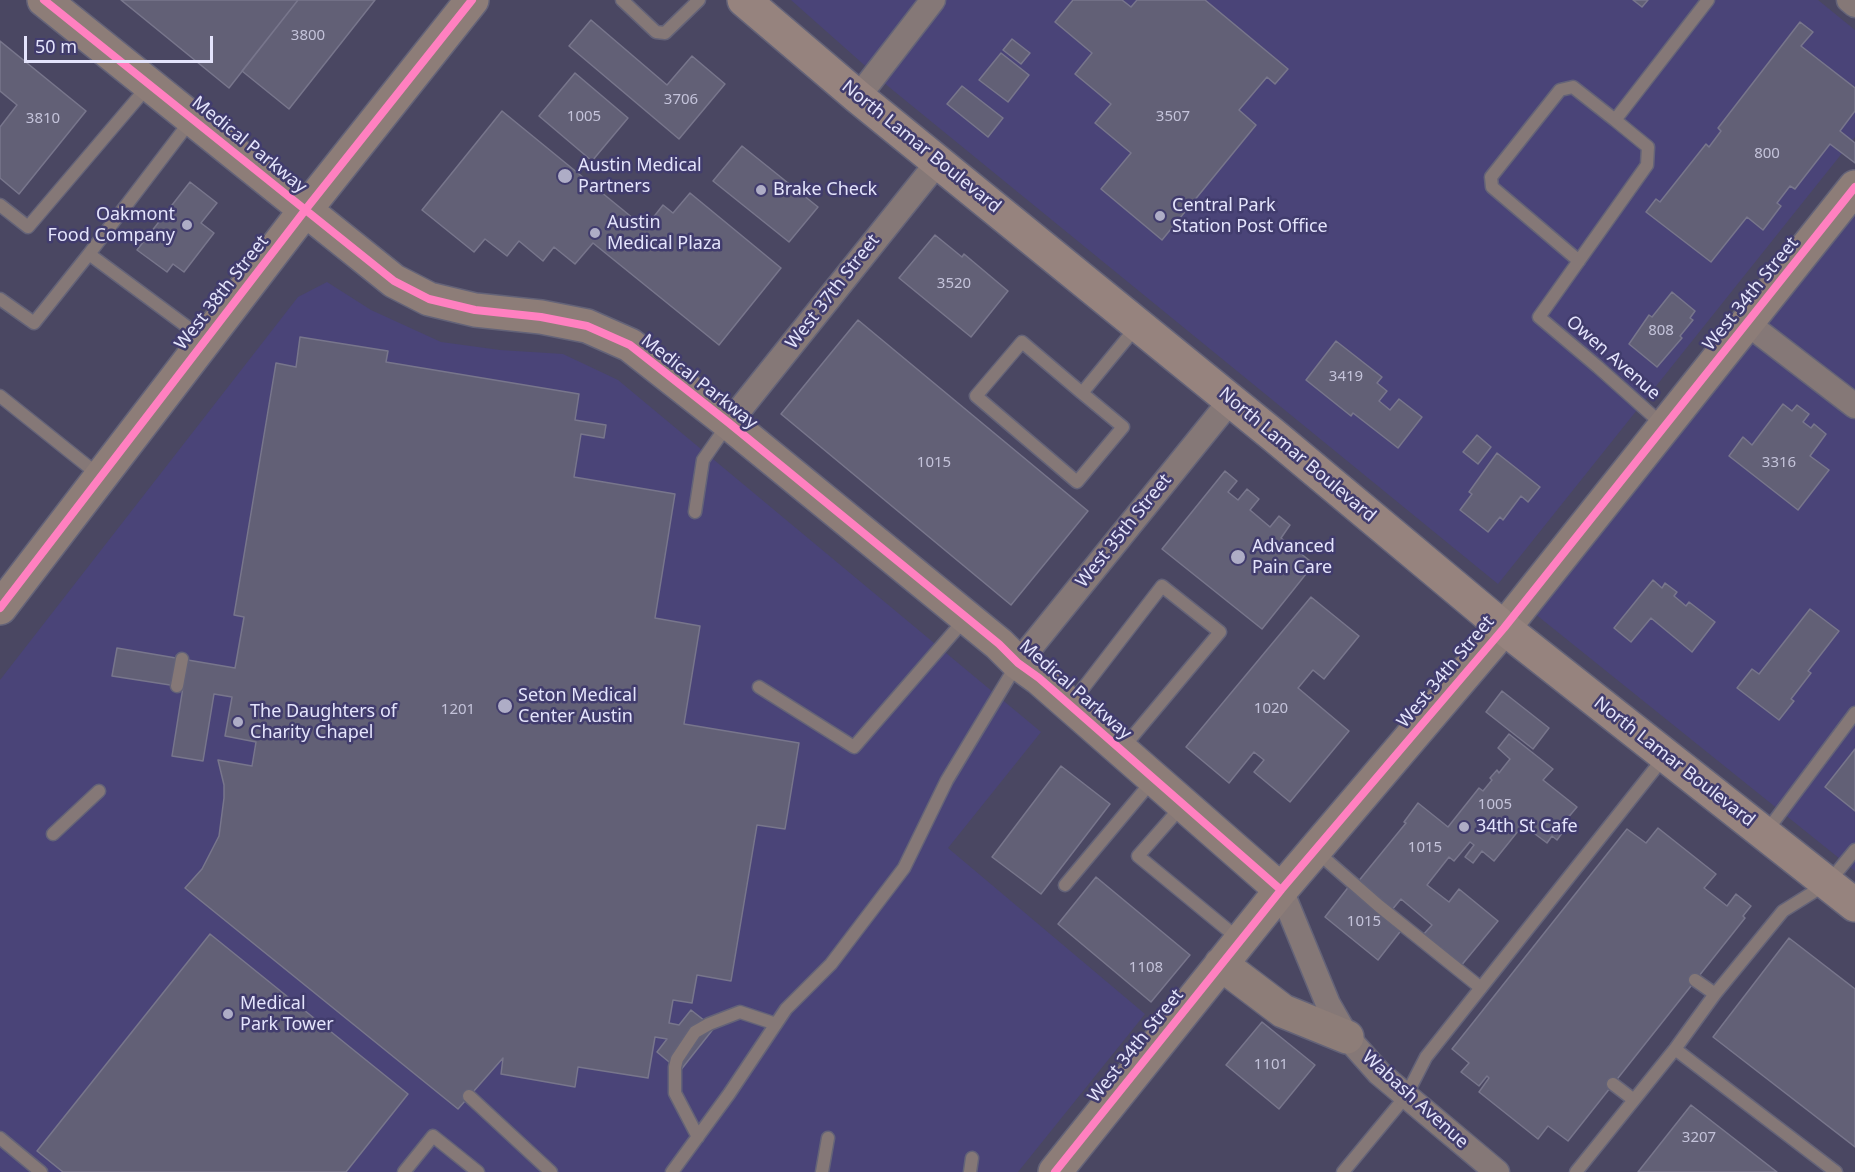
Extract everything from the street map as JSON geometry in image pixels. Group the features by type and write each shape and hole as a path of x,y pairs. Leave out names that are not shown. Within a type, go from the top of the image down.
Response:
{"main road":[{"name":"North Lamar Boulevard","path":"744,0 858,97 1231,400 1504,628 1855,905"}],"street":[{"name":"Medical Parkway","path":"44,0 394,281 429,299 475,310 541,317 587,326 630,345 999,644 1018,663 1070,705 1281,890"},
{"name":"West 38th Street","path":"2,602 472,0"},
{"path":"858,97 933,0"},
{"path":"1849,0 1855,5"},
{"name":"West 37th Street","path":"729,423 938,162"},
{"name":"West 34th Street","path":"1055,1172 1281,890 1504,628 1855,187"},
{"path":"1747,323 1855,406"},
{"name":"West 35th Street","path":"1018,663 1231,400"},
{"name":"Wabash Avenue","path":"1281,890 1328,1004 1347,1037 1379,1073 1497,1172"},
{"path":"1231,952 1283,1011 1347,1037"}],"lane":[{"path":"622,0 656,32 665,33 699,0"},
{"path":"1615,120 1708,0"},
{"path":"0,205 28,227 150,85"},
{"path":"1573,87 1648,147 1647,165 1579,261 1492,187 1491,177 1560,90 1573,87"},
{"path":"0,299 34,323 192,119"},
{"path":"89,254 205,340"},
{"name":"Owen Avenue","path":"1579,261 1539,317 1598,366 1664,426"},
{"path":"1082,393 1138,325"},
{"path":"1022,342 1082,393 1123,427 1077,482 976,396 1022,342"},
{"path":"0,396 101,477"},
{"path":"695,512 703,460 729,423"},
{"path":"1070,705 1162,586 1220,632 1121,750"},
{"path":"759,687 854,747 966,618"},
{"path":"177,686 182,659"},
{"path":"672,1172 786,1009 831,964 904,868 947,780 1018,663"},
{"path":"1765,833 1855,713"},
{"path":"1343,1172 1406,1096 1426,1057 1666,755"},
{"path":"1065,885 1154,778"},
{"path":"53,834 99,791"},
{"path":"1183,804 1138,856 1231,952"},
{"path":"1315,850 1379,906 1481,988"},
{"path":"1576,1172 1675,1049 1714,994 1783,911 1828,883 1855,850"},
{"path":"1695,980 1714,994"},
{"path":"698,1137 675,1093 677,1059 695,1032 740,1012 776,1024"},
{"path":"1675,1049 1836,1172"},
{"path":"1613,1084 1634,1100"},
{"path":"469,1096 551,1172"},
{"path":"404,1172 433,1136 478,1172"},
{"path":"0,1138 41,1172"},
{"path":"822,1172 828,1138"},
{"path":"970,1172 972,1158"}],"shaded area":[{"path":"791,0 1818,0 1855,30 1855,137 1498,584 889,87"},
{"path":"1855,206 1855,871 1529,609"},
{"name":"Seton Medical Center Austin","path":"327,282 371,310 441,342 500,350 563,354 618,380 1041,732 948,848 1145,1014 1018,1172 0,1172 0,680 298,297"}],"building":[{"path":"121,0 298,0 229,88"},
{"path":"298,0 375,0 289,109 242,71"},
{"path":"1073,0 1122,0 1131,7 1137,0 1205,0 1288,69 1275,84 1267,77 1239,110 1256,125 1162,240 1101,189 1131,153 1095,123 1111,104 1075,74 1092,53 1055,22"},
{"path":"1633,0 1648,0 1642,7"},
{"path":"591,20 667,85 692,56 725,84 679,139 569,46"},
{"path":"1800,22 1813,32 1801,46 1855,88 1855,111 1840,131 1855,143 1855,163 1830,144 1795,189 1790,186 1777,203 1781,206 1763,230 1747,217 1711,262 1646,212 1656,199 1660,202 1706,144 1709,147 1721,131 1718,128"},
{"path":"1012,39 1030,53 1021,64 1003,50"},
{"path":"0,41 86,111 19,194 0,178 0,127 17,105 0,91"},
{"path":"1001,53 1029,75 1008,102 979,80"},
{"path":"575,73 628,118 592,161 539,116"},
{"path":"962,86 1003,118 988,137 947,104"},
{"name":"Austin Medical Plaza","path":"502,111 645,228 663,205 673,213 690,193 781,268 719,345 593,243 575,264 554,247 543,261 519,241 507,256 485,239 474,252 422,210"},
{"name":"Brake Check","path":"742,146 818,207 789,242 713,181"},
{"path":"190,182 217,203 201,223 214,233 184,272 173,264 167,272 137,250"},
{"path":"935,235 962,257 964,254 1008,291 971,337 899,278"},
{"path":"1672,292 1695,311 1690,318 1693,320 1680,336 1682,338 1657,367 1629,344 1649,315 1652,317"},
{"path":"858,320 1088,511 1011,605 781,414"},
{"path":"300,337 388,351 386,362 579,394 575,420 606,425 604,438 581,434 574,477 675,494 655,618 700,626 684,724 799,743 785,829 757,825 731,981 697,975 692,1003 673,1000 669,1023 679,1025 691,1010 714,1028 680,1071 657,1052 667,1039 655,1037 648,1078 578,1067 575,1087 501,1074 503,1058 458,1109 185,888 202,869 219,836 224,785 218,760 252,766 256,742 225,736 232,697 214,694 203,761 172,756 183,687 112,676 117,648 235,668 244,617 234,615 276,363 296,367"},
{"path":"1336,341 1382,377 1377,383 1387,391 1379,401 1390,410 1399,399 1422,417 1398,448 1353,413 1351,416 1306,380"},
{"path":"1783,404 1792,411 1797,405 1809,414 1803,422 1811,428 1814,424 1826,434 1810,456 1829,470 1798,510 1729,456 1743,437 1752,445"},
{"path":"1477,435 1491,447 1478,464 1463,452"},
{"path":"1497,453 1540,487 1528,502 1521,496 1503,520 1500,517 1488,532 1460,510 1472,494 1469,492"},
{"name":"Advanced Pain Care","path":"1225,471 1237,481 1228,492 1238,500 1247,489 1259,499 1250,510 1270,527 1279,516 1290,525 1281,538 1314,564 1262,629 1162,549"},
{"path":"1653,580 1662,588 1665,583 1677,592 1674,596 1686,606 1689,602 1715,622 1692,652 1651,618 1631,642 1614,628"},
{"path":"1311,597 1359,636 1324,679 1313,670 1298,688 1349,731 1290,802 1254,772 1264,760 1254,752 1229,783 1186,747"},
{"path":"1810,609 1839,631 1808,671 1811,673 1791,699 1794,701 1779,720 1737,688 1752,669 1759,674"},
{"path":"1502,691 1549,728 1533,749 1486,712"},
{"path":"1509,734 1553,769 1543,780 1577,807 1561,826 1565,829 1557,840 1552,836 1547,843 1523,825 1494,861 1482,851 1473,863 1465,857 1474,845 1470,842 1454,861 1449,857 1427,885 1449,902 1459,889 1498,921 1460,967 1422,936 1432,925 1401,899 1391,911 1357,883 1406,823 1404,822 1418,803 1448,827 1479,788 1483,791 1492,780 1490,778 1497,770 1499,773 1510,759 1498,748"},
{"path":"1855,749 1855,811 1825,787"},
{"path":"1061,766 1110,804 1041,894 992,857"},
{"path":"1658,828 1716,874 1704,888 1727,906 1736,894 1751,906 1743,916 1745,918 1568,1141 1548,1126 1538,1139 1479,1092 1489,1078 1487,1076 1479,1086 1461,1072 1469,1063 1452,1049 1627,829 1646,843"},
{"path":"1096,877 1190,955 1151,1002 1058,924"},
{"path":"1350,885 1403,928 1378,960 1325,917"},
{"name":"Medical Park Tower","path":"210,934 408,1094 346,1172 63,1172 37,1151"},
{"path":"1789,938 1855,989 1855,1147 1713,1037"},
{"path":"1262,1022 1315,1065 1279,1109 1226,1065"},
{"path":"1691,1105 1777,1172 1638,1172"}],"cycle path":[{"path":"44,0 394,281 429,299 475,310 541,317 587,326 630,345 999,644 1018,663 1039,678 1281,890"},
{"path":"0,608 306,209 472,0"},
{"path":"1055,1172 1281,890 1504,628 1855,187"}],"place":[{"name":"Austin Medical Partners","path":"565,176"},
{"name":"Brake Check","path":"761,190"},
{"name":"Central Park Station Post Office","path":"1160,216"},
{"name":"Oakmont Food Company","path":"187,225"},
{"name":"Austin Medical Plaza","path":"595,233"},
{"name":"Advanced Pain Care","path":"1238,557"},
{"name":"Seton Medical Center Austin","path":"505,706"},
{"name":"The Daughters of Charity Chapel","path":"238,722"},
{"name":"34th St Cafe","path":"1464,827"},
{"name":"Medical Park Tower","path":"228,1014"}]}
